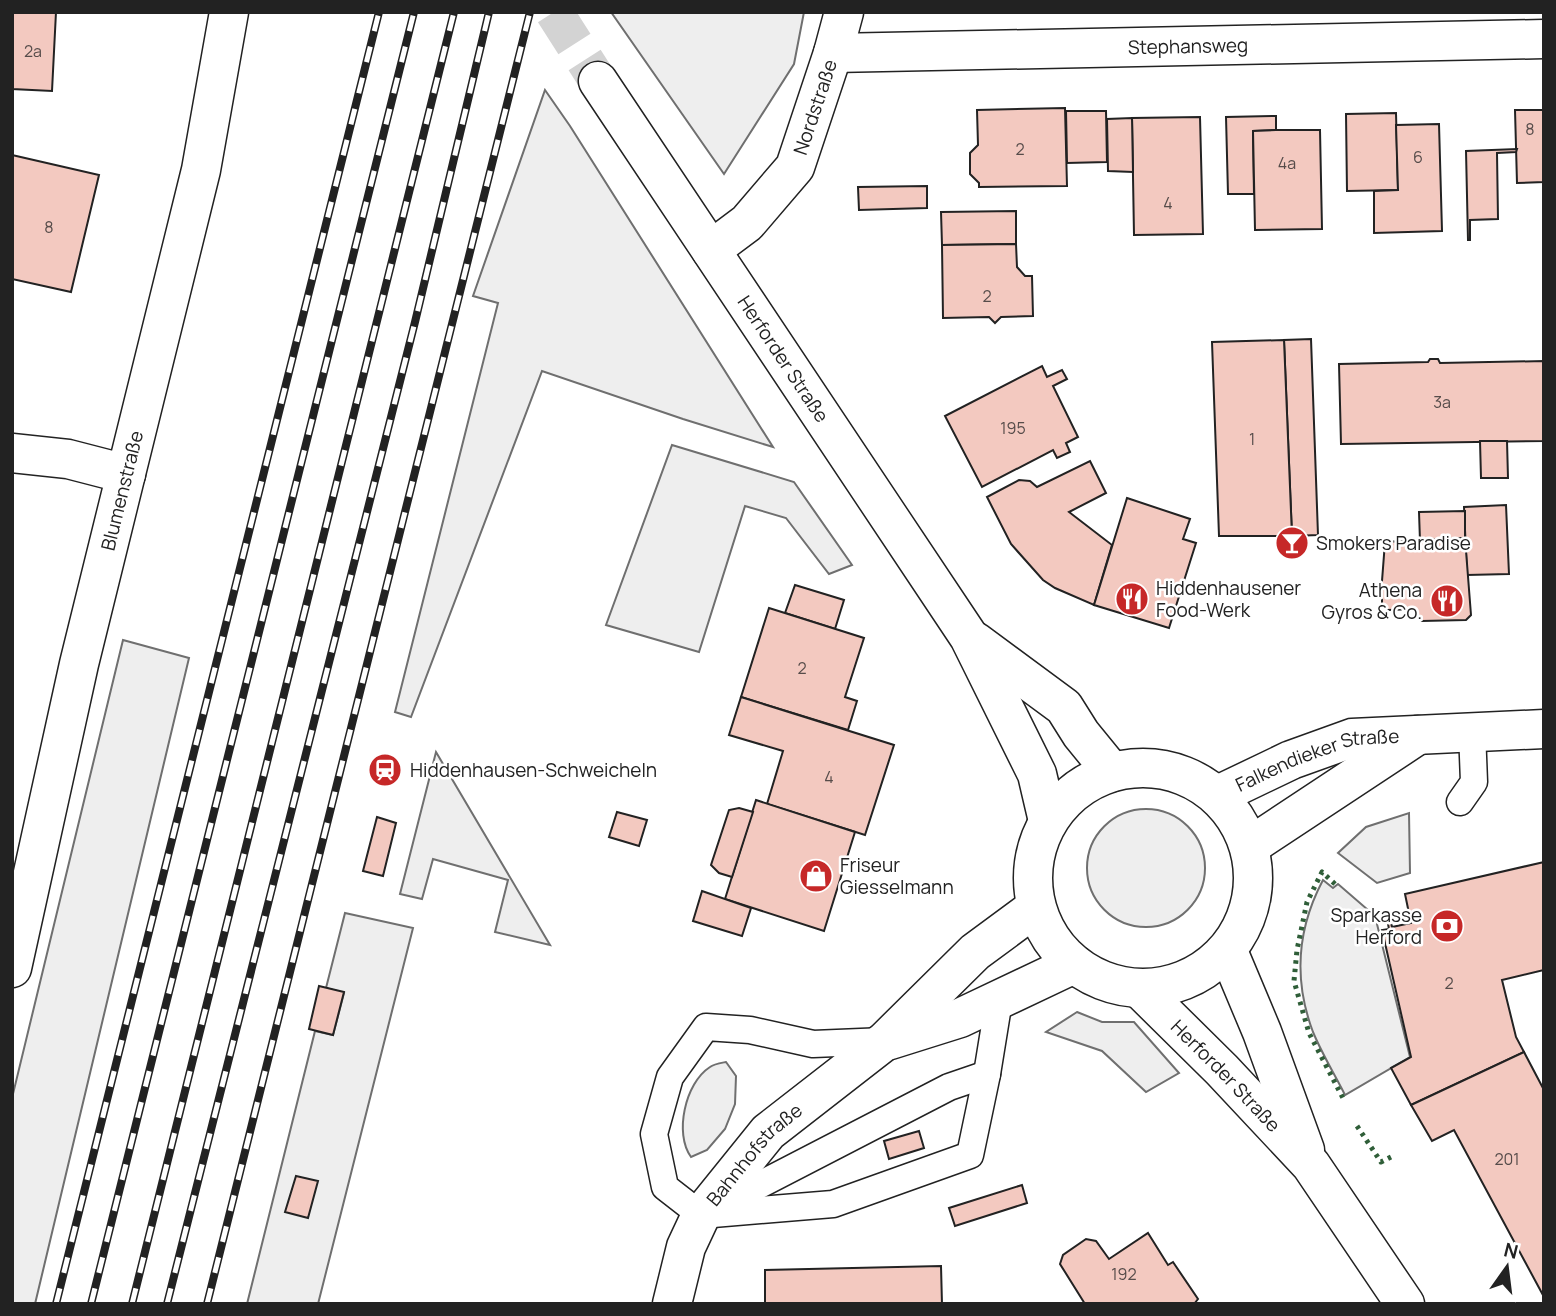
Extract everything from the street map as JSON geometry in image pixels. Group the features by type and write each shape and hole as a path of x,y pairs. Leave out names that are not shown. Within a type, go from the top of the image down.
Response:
{"street":[{"name":"Blumenstraße","path":"12,968 79,664 201,170 229,12"},
{"name":"Nordstraße","path":"711,250 747,223 795,167 844,12"},
{"name":"Stephansweg","path":"833,53 1544,39"},
{"name":"Herforder Straße","path":"598,81 969,637 1037,774 1048,821"},
{"path":"12,453 68,459 126,474"},
{"name":"Herforder Straße","path":"969,637 1064,708 1112,772"},
{"name":"Falkendieker Straße","path":"1218,795 1291,760 1352,738 1544,729"},
{"name":"Falkendieker Straße","path":"1250,846 1419,734"},
{"path":"1140,767 1168,770 1194,779 1218,795 1232,810 1250,846 1252,903 1243,929 1228,951 1203,972 1173,985 1140,989 1116,986 1094,977 1074,964 1058,948 1045,929 1032,884 1040,838 1048,821 1065,800 1087,782 1112,772 1140,767"},
{"name":"Bahnhofstraße","path":"672,1304 686,1247 701,1215 768,1132 885,1041 975,953 1037,907"},
{"name":"Herforder Straße","path":"1228,951 1262,1032 1311,1166"},
{"name":"Bahnhofstraße","path":"885,1041 960,1018 1074,964"},
{"name":"Herforder Straße","path":"1140,989 1222,1070 1311,1166 1405,1304"}],"lane":[{"path":"1460,802 1474,782 1472,731"},
{"path":"885,1041 813,1044 750,1030 706,1027 670,1077 654,1134 665,1187 701,1215 833,1204 970,1156 988,1074 999,1000"},
{"path":"701,1215 949,1087 988,1074"}],"shaded area":[{"path":"611,12 804,12 794,64 724,174"},
{"path":"545,90 773,447 542,371 411,717 395,712 498,303 473,296"},
{"path":"672,445 794,482 852,565 829,574 786,518 745,506 699,652 606,625"},
{"path":"123,640 189,658 35,1304 12,1304 12,1098"},
{"path":"436,752 550,945 495,932 508,880 433,859 422,899 400,894"},
{"path":"1146,809 1169,813 1188,826 1201,845 1205,868 1201,891 1188,910 1169,923 1146,927 1123,923 1104,910 1091,891 1087,868 1091,845 1104,826 1123,813"},
{"path":"1409,813 1410,873 1377,883 1338,853 1366,827"},
{"path":"1323,880 1333,888 1338,884 1375,916 1410,1057 1345,1095 1313,1032 1302,993 1303,936 1314,898"},
{"path":"345,913 413,928 318,1304 247,1304 315,1031 333,1035 344,993 326,988"},
{"path":"1077,1012 1102,1022 1134,1022 1179,1073 1146,1092 1102,1051 1046,1032"},
{"path":"726,1062 736,1076 735,1104 725,1129 707,1150 691,1157 683,1135 689,1096 701,1075 712,1066"}],"building":[{"path":"12,12 56,12 52,91 12,89"},
{"path":"1065,108 1067,186 979,187 979,183 970,174 970,153 978,145 977,110"},
{"path":"1515,110 1544,110 1544,182 1517,183"},
{"path":"1066,111 1106,111 1107,162 1067,163"},
{"path":"1396,113 1398,190 1347,191 1346,114"},
{"path":"1276,116 1276,130 1253,131 1254,194 1228,194 1226,117"},
{"path":"1200,117 1203,234 1134,235 1132,118"},
{"path":"1132,118 1133,172 1108,171 1107,119"},
{"path":"1439,124 1442,231 1374,233 1374,191 1398,190 1396,125"},
{"path":"1320,130 1322,229 1255,230 1253,131"},
{"path":"1517,149 1516,152 1497,153 1498,219 1470,220 1468,240 1466,151"},
{"path":"12,155 99,175 71,292 12,279"},
{"path":"927,186 927,208 859,210 858,187"},
{"path":"1016,211 1016,244 942,245 941,212"},
{"path":"1016,244 1017,267 1025,276 1032,276 1033,316 1001,317 995,323 989,317 943,318 942,245"},
{"path":"1311,339 1318,535 1292,536 1284,340"},
{"path":"1284,340 1292,536 1219,536 1212,342"},
{"path":"1430,359 1438,359 1440,363 1544,361 1544,441 1341,444 1339,364 1428,362"},
{"path":"1042,366 1047,377 1062,370 1067,379 1053,386 1078,437 1066,443 1070,452 1057,458 1053,450 982,487 945,416"},
{"path":"1480,441 1507,441 1508,478 1481,478"},
{"path":"1090,461 1106,493 1069,512 1112,545 1094,605 1043,580 1011,544 987,497 1019,480 1030,481 1037,487"},
{"path":"1127,498 1190,519 1183,539 1196,543 1169,628 1094,605"},
{"path":"1506,505 1509,574 1467,575 1464,507"},
{"path":"1465,511 1465,538 1420,541 1419,512"},
{"path":"1465,538 1471,615 1466,620 1422,621 1416,616 1416,609 1388,610 1382,604 1385,542"},
{"path":"795,585 844,600 835,629 785,613"},
{"path":"769,608 864,638 845,697 857,701 848,730 741,697"},
{"path":"741,697 894,745 865,835 767,804 783,751 729,735"},
{"path":"756,800 855,832 824,931 725,899"},
{"path":"739,808 753,812 732,877 719,873 711,865 729,810"},
{"path":"617,812 647,820 639,846 609,837"},
{"path":"377,817 396,823 383,876 363,871"},
{"path":"1544,862 1544,970 1502,980 1516,1037 1524,1052 1411,1105 1391,1068 1411,1057 1382,930 1389,929 1387,919 1390,919 1392,927 1411,923 1405,894"},
{"path":"702,891 751,908 742,936 693,921"},
{"path":"319,986 344,992 333,1035 309,1029"},
{"path":"1524,1052 1544,1090 1544,1297 1454,1130 1432,1141 1411,1105"},
{"path":"919,1131 924,1148 889,1159 884,1141"},
{"path":"296,1176 318,1181 308,1218 285,1212"},
{"path":"1022,1185 1027,1203 955,1226 949,1208"},
{"path":"1148,1233 1168,1265 1173,1262 1198,1299 1194,1304 1085,1304 1060,1264 1063,1255 1086,1239 1096,1241 1109,1259"},
{"path":"941,1266 942,1304 765,1304 765,1270"}],"tunnel":[{"path":"554,12 598,81"}],"railway":[{"path":"56,1304 379,12"},
{"path":"91,1304 414,12"},
{"path":"132,1304 454,12"},
{"path":"167,1304 415,322 489,12"},
{"path":"207,1304 530,12"}],"hedge":[{"path":"1335,884 1322,872 1307,902 1294,981 1309,1033 1344,1100"},
{"path":"1357,1126 1381,1162 1391,1157"}],"place":[{"name":"Smokers Paradise","path":"1292,543"},
{"name":"Hiddenhausener Food-Werk","path":"1132,599"},
{"name":"Athena Gyros & Co.","path":"1447,601"},
{"name":"Hiddenhausen-Schweicheln","path":"385,770"},
{"name":"Friseur Giesselmann","path":"816,876"},
{"name":"Sparkasse Herford","path":"1447,926"}]}
